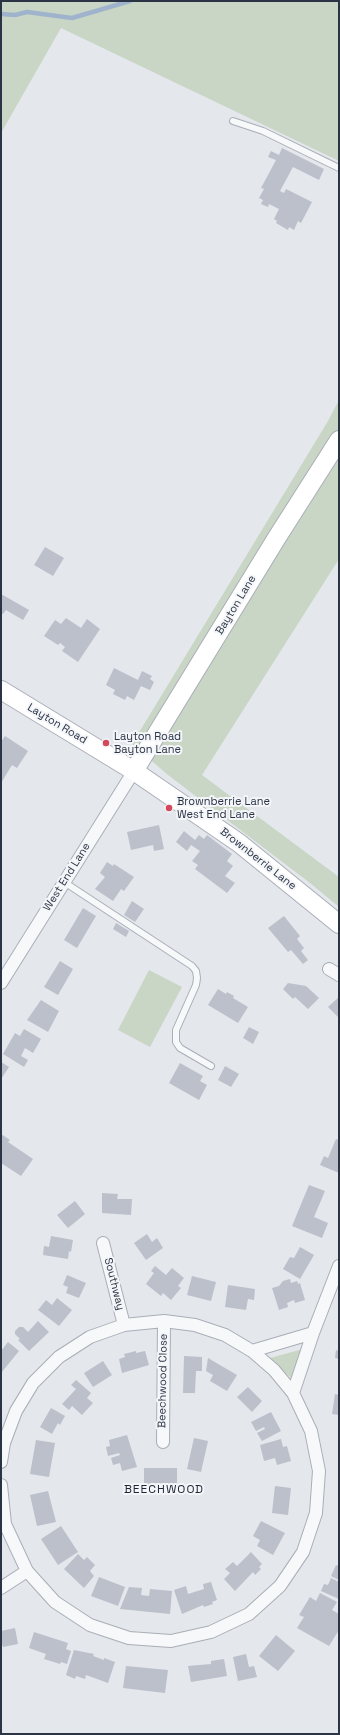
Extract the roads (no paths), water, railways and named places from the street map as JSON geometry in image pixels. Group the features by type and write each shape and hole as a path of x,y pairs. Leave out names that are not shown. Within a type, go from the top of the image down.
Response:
{"street":[{"name":"Bayton Lane","path":"134,771 276,539 339,440"},
{"name":"Layton Road","path":"1,690 134,771"},
{"name":"West End Lane","path":"1,983 134,771"},
{"name":"Brownberrie Lane","path":"134,771 239,843 339,924"},
{"name":"Southway","path":"103,1243 124,1325"},
{"path":"293,1393 313,1333 339,1266"},
{"name":"Southway","path":"1,1462 4,1442 16,1411 33,1383 59,1356 90,1337 124,1325 164,1321 195,1325 217,1333 252,1351 274,1370 293,1393 311,1431 319,1471 316,1513 303,1552 280,1586 249,1614 211,1632 171,1640 129,1638 90,1625 55,1602 28,1571 5,1524 1,1485"},
{"name":"Beechwood Close","path":"163,1442 164,1321"},
{"path":"252,1351 313,1333"},
{"path":"1,1588 28,1571"}],"lane":[{"path":"233,121 262,131 339,168"},
{"path":"64,882 192,966 196,971 196,985 176,1030 176,1042 180,1048 211,1066"}],"waterway":[{"path":"1,14 15,15 27,12 72,18 130,1"}],"place":[{"name":"Layton Road Bayton Lane","path":"106,743"},
{"name":"Brownberrie Lane West End Lane","path":"169,808"}],"district":[{"name":"BEECHWOOD","path":"164,1490"}]}
